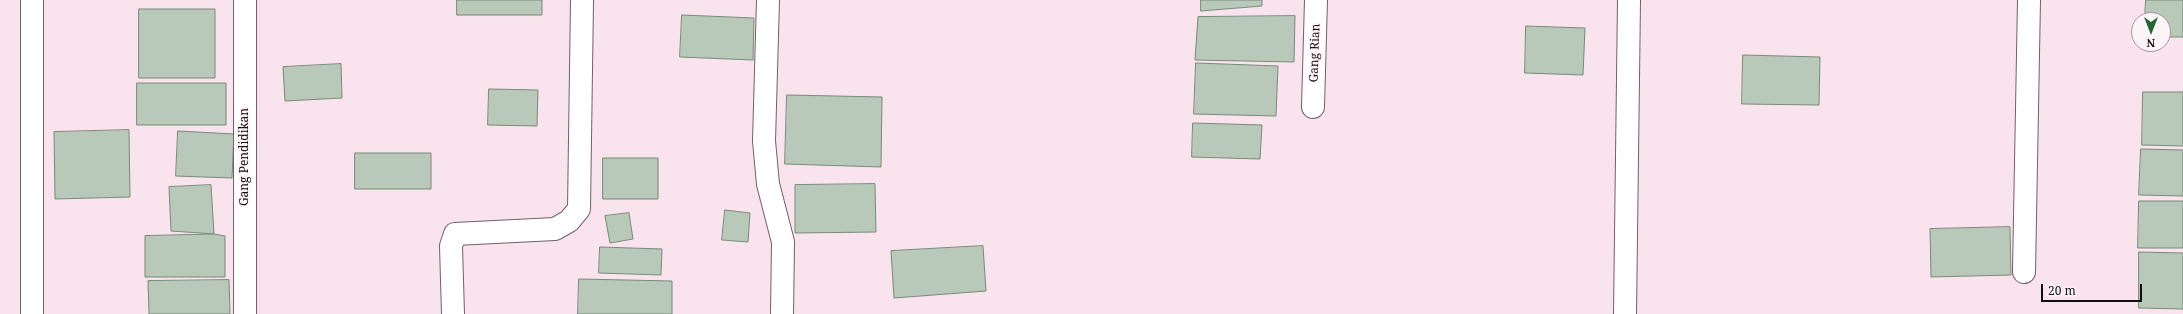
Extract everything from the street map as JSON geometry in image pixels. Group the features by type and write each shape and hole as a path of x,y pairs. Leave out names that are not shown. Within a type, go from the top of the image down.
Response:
{"street":[{"path":"32,0 32,314"},
{"name":"Gang Pendidikan","path":"245,0 245,314"},
{"path":"453,314 451,246 455,234 555,229 568,221 579,209 582,0"},
{"path":"768,0 764,141 768,184 783,242 782,314"},
{"name":"Gang Rian","path":"1313,107 1316,0"},
{"path":"1625,314 1629,0"},
{"path":"2024,272 2029,0"}],"building":[{"path":"457,0 542,0 542,15 457,15"},
{"path":"1201,0 1262,0 1262,6 1201,11"},
{"path":"2146,0 2183,0 2183,37 2171,37 2171,12 2145,12"},
{"path":"139,9 215,9 215,78 139,78"},
{"path":"682,15 754,18 753,60 680,57"},
{"path":"1295,16 1294,62 1195,60 1198,17"},
{"path":"1526,26 1585,28 1583,75 1525,73"},
{"path":"1743,55 1820,57 1819,105 1742,104"},
{"path":"1196,63 1278,66 1276,116 1194,114"},
{"path":"341,64 342,98 285,101 283,67"},
{"path":"137,83 226,83 226,125 137,125"},
{"path":"489,89 538,90 537,126 488,125"},
{"path":"2143,92 2183,92 2183,146 2142,145"},
{"path":"787,95 882,97 881,167 785,164"},
{"path":"1193,123 1262,125 1260,159 1192,157"},
{"path":"129,130 130,197 55,199 54,132"},
{"path":"178,131 234,134 232,178 176,176"},
{"path":"2141,149 2183,150 2183,196 2139,195"},
{"path":"355,153 431,153 431,189 355,189"},
{"path":"603,158 658,158 658,199 603,199"},
{"path":"875,184 876,232 795,233 795,185"},
{"path":"211,185 214,234 171,231 169,187"},
{"path":"2139,201 2183,201 2183,248 2138,248"},
{"path":"725,210 750,213 748,242 722,240"},
{"path":"629,213 633,239 610,243 605,216"},
{"path":"2010,227 2011,275 1931,277 1930,229"},
{"path":"214,234 225,236 225,277 145,277 145,236"},
{"path":"983,246 986,291 894,298 891,251"},
{"path":"600,247 662,249 661,275 599,273"},
{"path":"2139,252 2183,253 2183,309 2139,308"},
{"path":"579,279 672,281 672,314 578,314"},
{"path":"229,280 230,314 149,314 148,281"}]}
